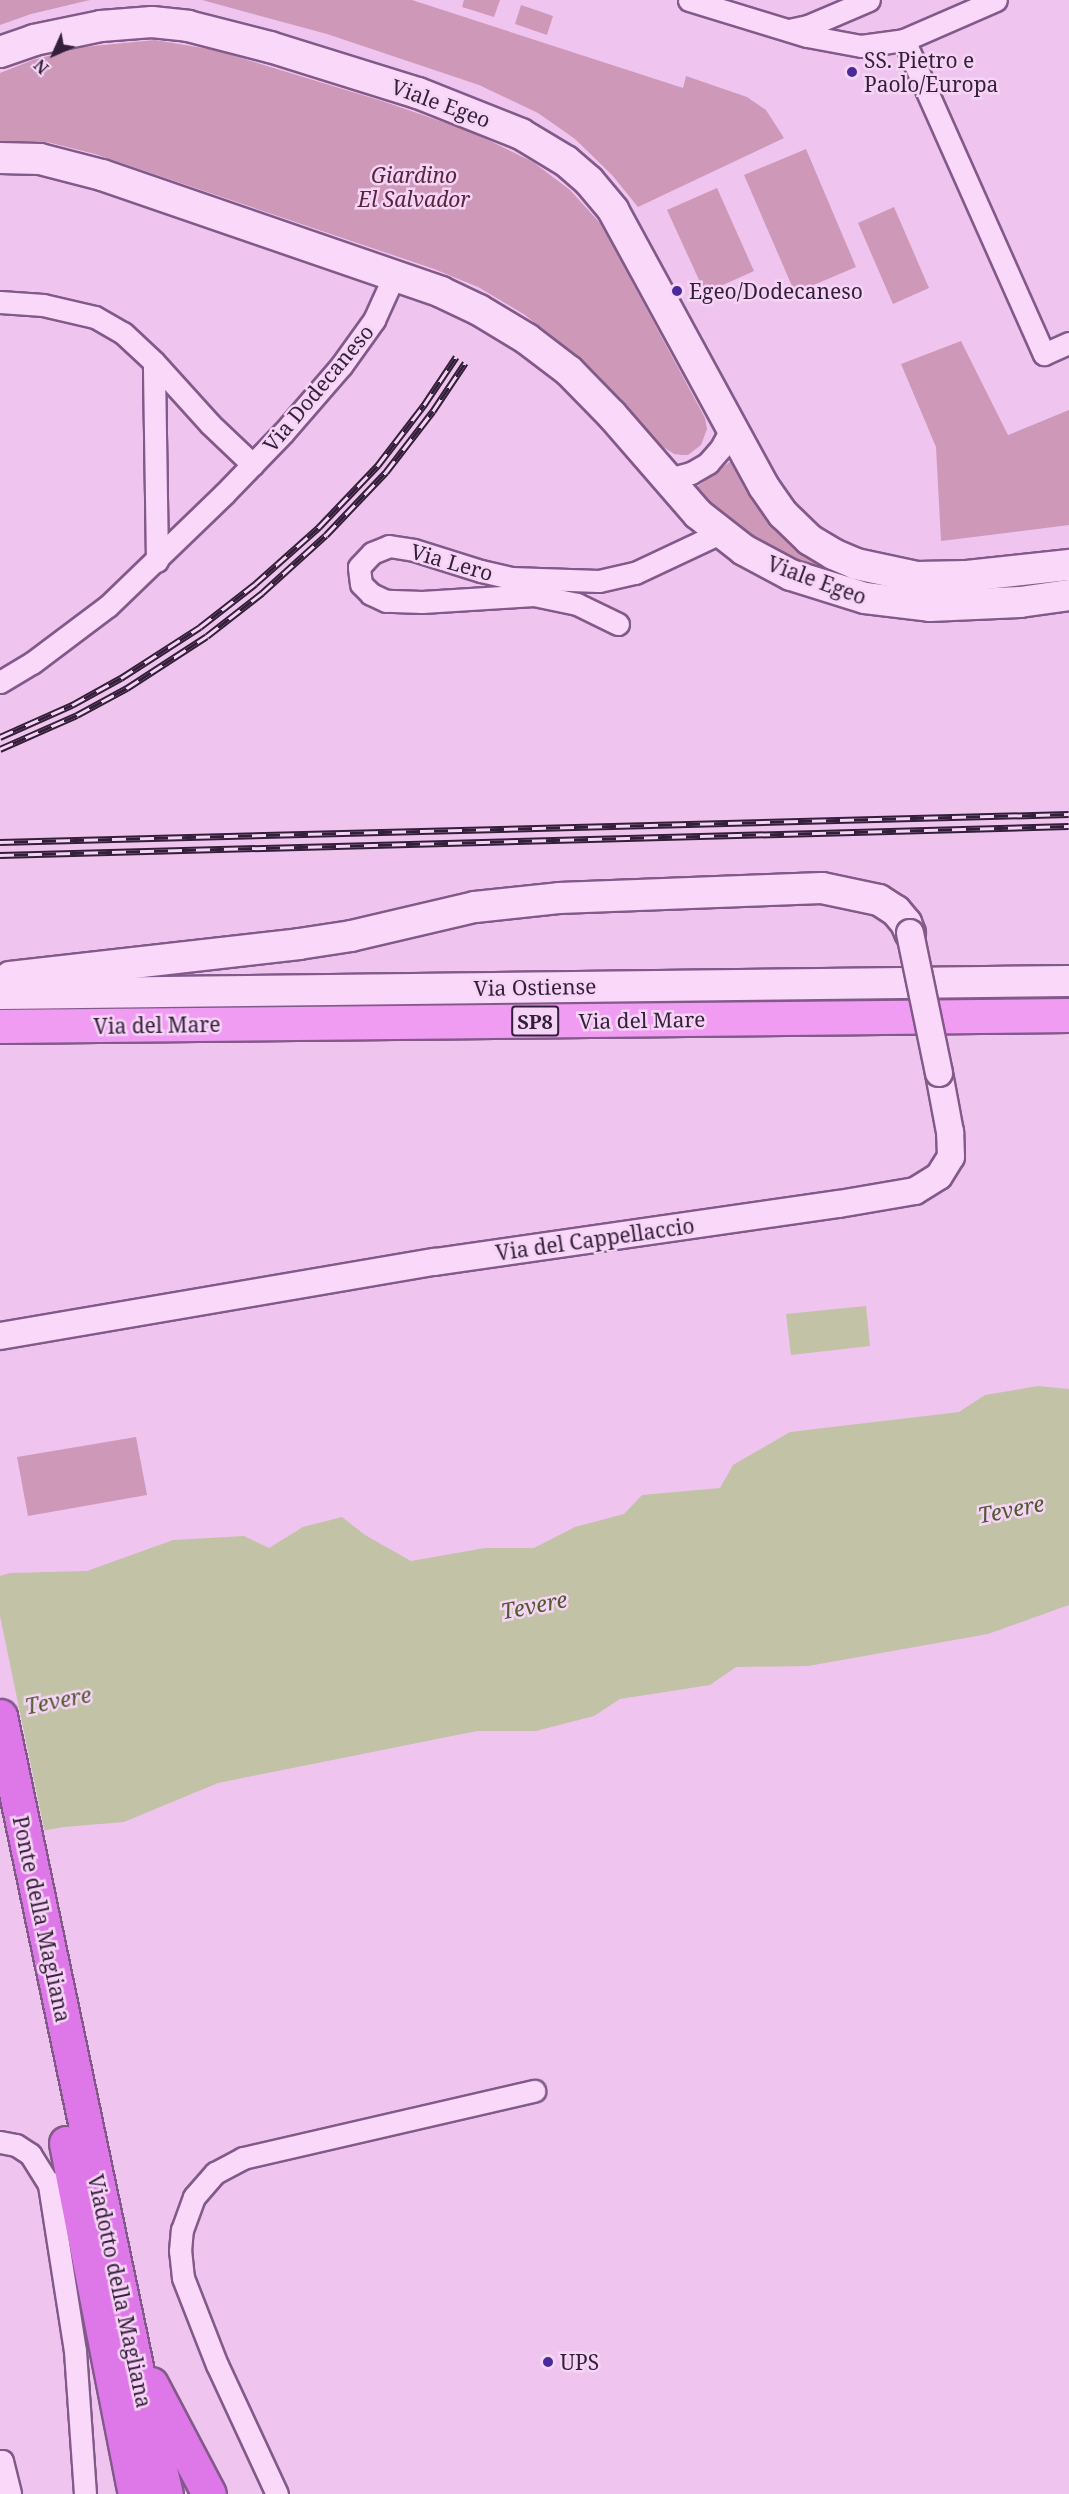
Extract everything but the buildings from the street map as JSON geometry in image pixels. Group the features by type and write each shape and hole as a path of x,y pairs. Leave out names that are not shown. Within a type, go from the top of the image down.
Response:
{"highway":[{"name":"Ponte della Magliana","path":"0,1716 67,2090"},
{"name":"Ponte della Magliana","path":"0,1824 67,2090"},
{"name":"Viadotto della Magliana","path":"67,2090 61,2182 166,2494"},
{"name":"Viadotto della Magliana","path":"67,2090 122,2362 135,2494"},
{"path":"115,2494 122,2362"},
{"path":"122,2362 209,2494"}],"main road":[{"name":"Viale Egeo","path":"0,52 34,40 101,26 152,22 188,26 270,47 418,93 521,134 566,161 594,186 613,210 764,487 783,514 810,540 843,559 885,572 929,577 1069,565"},
{"name":"Viale Egeo","path":"0,158 40,159 89,171 441,292 479,310 547,354 598,400 683,500 720,533 760,560 791,575 878,601 959,606 1069,595"},
{"path":"0,979 320,941 351,936 475,906 559,898 827,889 855,893 885,903 900,915 910,933"},
{"name":"Via Ostiense","path":"0,994 1069,981"},
{"name":"Via del Mare","path":"0,1026 1069,1015"}],"street":[{"path":"689,0 852,46 878,45 904,40 996,0"},
{"path":"789,30 808,26 869,0"},
{"path":"904,40 1044,354 1069,343"},
{"name":"Via Dodecaneso","path":"0,682 32,663 87,623 157,561 253,465 313,400 355,348 384,302 394,276"},
{"name":"Via Dodecaneso","path":"0,302 43,305 95,317 123,333 154,362 210,424 253,465"},
{"path":"154,362 157,561"},
{"path":"665,480 691,473 708,463 721,448 731,429"},
{"name":"Via Lero","path":"618,624 577,604 534,595 410,603 386,601 371,594 361,584 359,567 372,553 389,546 414,550 511,578 599,580 635,573 720,533"},
{"name":"Via del Cappellaccio","path":"0,1336 435,1262 887,1197 927,1185 944,1171 951,1156 950,1132 910,933"},
{"path":"277,2494 204,2335 183,2278 180,2251 182,2230 194,2197 214,2173 243,2158 534,2091"},
{"path":"0,2142 16,2145 30,2154 61,2182 85,2494"},
{"path":"0,2461 2,2461 10,2494"}],"green space":[{"path":"0,0 90,0 31,14 0,25"},
{"path":"202,0 412,0 683,88 686,76 747,97 766,110 784,138 638,207 612,175 575,139 538,113 479,85 327,34"},
{"path":"464,0 500,0 494,17 462,7"},
{"path":"521,5 553,16 547,35 515,24"},
{"name":"Giardino El Salvador","path":"155,40 215,50 382,101 472,132 533,162 570,190 600,223 705,418 707,429 701,445 688,455 682,455 674,454 659,444 582,360 525,315 478,287 434,269 95,154 47,142 0,141 0,73 33,60 83,47"},
{"path":"806,149 856,267 795,293 744,175"},
{"path":"717,188 754,271 705,293 667,210"},
{"path":"894,207 929,288 893,304 858,223"},
{"path":"961,341 1008,435 1069,410 1069,525 941,541 936,447 901,364"},
{"path":"732,460 748,486 871,581 870,587 821,573 748,538 693,490"},
{"path":"136,1437 147,1495 28,1516 17,1457"}],"water":[{"path":"866,1306 870,1346 791,1355 786,1314"},
{"name":"Tevere","path":"1038,1386 1069,1389 1069,1605 988,1634 808,1666 736,1667 710,1685 620,1699 594,1716 536,1731 477,1731 218,1783 124,1822 64,1827 0,1838 0,1576 10,1573 87,1571 173,1540 244,1536 269,1548 303,1527 342,1517 365,1535 411,1561 485,1548 534,1548 575,1527 624,1514 642,1495 720,1488 733,1465 790,1432 959,1412 985,1395"}],"pier":[{"path":"0,1616 45,1833 0,1841"}],"railway":[{"path":"0,737 72,705 121,678 200,627 255,584 319,527 378,465 424,405 456,357"},
{"path":"0,749 77,715 127,688 207,636 262,593 326,535 386,472 433,411 465,363"},
{"path":"0,842 1069,814"},
{"path":"0,855 1069,826"}],"place":[{"name":"SS. Pietro e Paolo/Europa","path":"852,72"},
{"name":"Egeo/Dodecaneso","path":"677,291"},
{"name":"UPS","path":"548,2362"}]}
